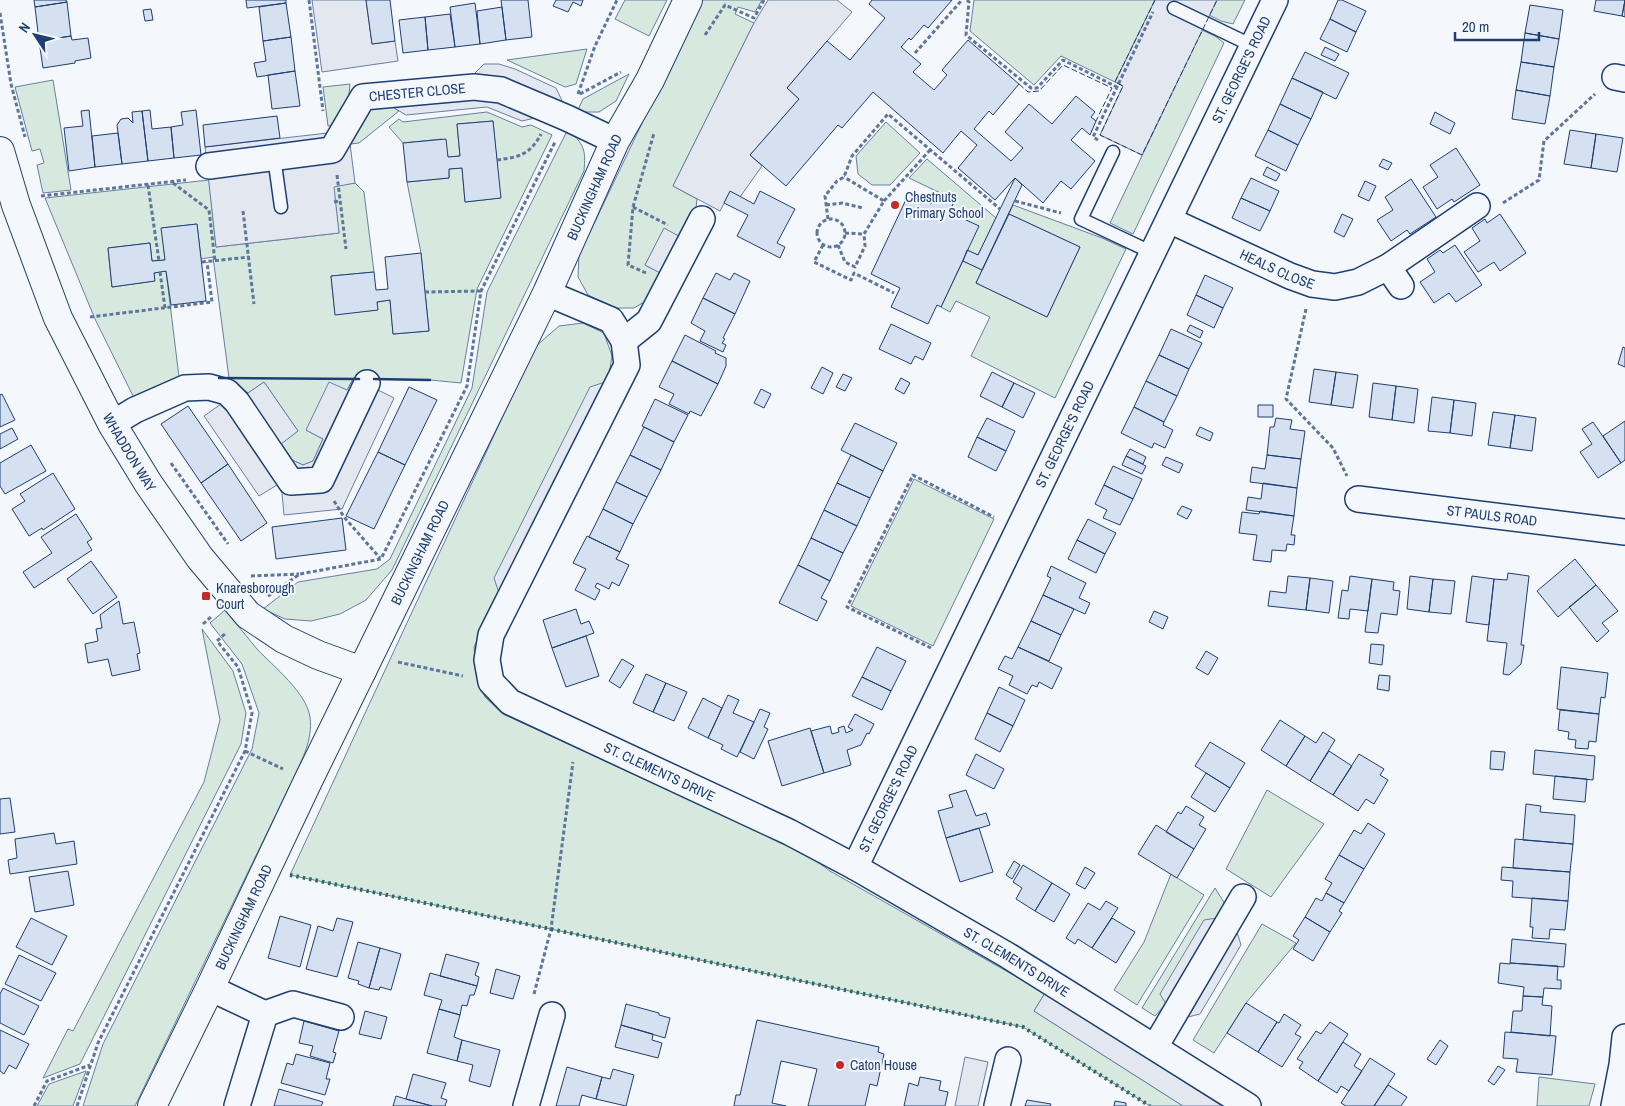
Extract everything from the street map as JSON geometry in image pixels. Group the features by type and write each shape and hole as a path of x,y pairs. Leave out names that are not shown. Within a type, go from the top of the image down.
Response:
{"main road":[{"name":"BUCKINGHAM ROAD","path":"152,1106 308,781 547,293 615,141 650,80 688,0"},
{"name":"WHADDON WAY","path":"0,151 16,205 58,318 112,424 148,483 200,558 248,615 284,638 318,655 366,664"}],"street":[{"name":"ST. GEORGE'S ROAD","path":"855,867 1275,0"},
{"name":"CHESTER CLOSE","path":"209,166 332,150 363,97 474,86 501,90 615,141"},
{"name":"HEALS CLOSE","path":"1169,220 1282,272 1312,284 1335,287 1395,276 1477,206"},
{"path":"624,341 649,321 697,228"},
{"path":"491,682 487,660 491,635 627,365 624,341 611,320 547,293"},
{"path":"112,424 135,410 185,388 209,387 227,392 237,402 291,482 321,480 367,382"},
{"name":"ST PAULS ROAD","path":"1358,499 1625,532"},
{"name":"ST. CLEMENTS DRIVE","path":"491,682 510,702 789,832 855,867 1007,955 1248,1106"},
{"path":"1155,1047 1243,897"},
{"path":"210,988 265,1014 293,1004 341,1017"},
{"path":"236,1106 265,1014"},
{"path":"526,1106 552,1015"},
{"path":"1614,1106 1625,1037"},
{"path":"997,1106 1008,1060"}],"lane":[{"path":"1174,8 1253,46"},
{"path":"1113,152 1081,219 1153,253"},
{"path":"274,157 281,207"}],"path":[{"path":"381,559 467,386 481,291 578,96 595,46 617,0"},
{"path":"704,36 726,5 754,18 764,0"},
{"path":"915,54 962,0"},
{"path":"967,0 969,2 966,35 1031,88 1038,88 1063,60 1117,87"},
{"path":"1113,152 1094,137 1106,106 1155,9"},
{"path":"0,13 11,84 26,140"},
{"path":"1477,206 1484,215 1539,180 1544,142 1583,105 1620,78"},
{"path":"828,219 825,196 837,181 844,177 852,156 888,114 1000,210"},
{"path":"497,160 518,157 535,145 544,128"},
{"path":"838,245 845,262 856,267 865,246 864,234 884,201 930,150"},
{"path":"16,205 42,196 208,177 209,166"},
{"path":"844,177 884,201"},
{"path":"172,182 214,214"},
{"path":"148,185 159,261"},
{"path":"42,196 45,204"},
{"path":"334,202 340,201"},
{"path":"1015,201 1081,219"},
{"path":"826,205 842,203 863,208"},
{"path":"633,207 697,228"},
{"path":"209,210 215,261"},
{"path":"243,211 254,304"},
{"path":"828,219 836,220 842,225 845,233 844,240 830,248 823,245 818,240 816,234 817,227 828,219"},
{"path":"845,233 864,234"},
{"path":"823,245 814,262 850,280 854,273 894,293"},
{"path":"202,262 249,257"},
{"path":"87,309 90,318 212,302 207,262"},
{"path":"160,272 164,308"},
{"path":"1312,284 1286,399 1333,448 1358,499"},
{"path":"425,292 481,291"},
{"path":"168,458 228,544"},
{"path":"956,660 848,607 913,475 1018,529"},
{"path":"321,480 344,517 381,559"},
{"path":"256,583 250,576 300,574 381,559"},
{"path":"262,590 268,597 300,574"},
{"path":"77,1106 98,1043 245,751 252,713 238,668 217,641 248,615"},
{"path":"366,664 491,682"},
{"path":"534,996 551,929 576,734"},
{"path":"245,751 287,771"},
{"path":"34,1106 47,1081 91,1065"}],"shaded area":[{"path":"312,0 366,0 372,44 395,41 398,61 322,72"},
{"path":"625,0 667,0 649,36 615,19"},
{"path":"701,0 762,0 755,12 738,7 735,14 754,23 673,186 697,199 695,216 684,239 664,229 645,265 664,275 651,298 634,308 616,308 588,295 578,277 579,255"},
{"path":"768,0 837,0 852,12 787,88 799,99 750,155 762,166 740,197 730,192 720,211 673,186 754,23"},
{"path":"974,0 1155,0 1115,82 1061,56 1034,85 970,31"},
{"path":"1155,0 1217,0 1142,155 1100,135 1123,86 1115,82"},
{"path":"1217,0 1245,0 1233,24 1209,15"},
{"path":"1202,30 1224,43 1133,234 1110,223"},
{"path":"587,49 576,84 565,87 507,60"},
{"path":"484,64 499,64 515,69 556,88 565,107 471,77"},
{"path":"629,74 616,101 599,112 577,112 583,99"},
{"path":"53,80 71,190 43,193 37,165 44,163 40,149 32,151 15,87"},
{"path":"350,84 348,105 337,125 328,126 323,87"},
{"path":"480,97 494,98 539,117 522,121 487,107 406,115 391,106"},
{"path":"391,106 399,111 359,143 350,144 362,116 373,108"},
{"path":"487,112 522,127 531,125 552,135 477,289 461,383 430,380 353,379 347,391 306,430 323,439 313,461 303,465 292,460 281,443 298,431 264,382 248,393 229,378 213,257 201,259 197,224 162,228 165,260 152,261 150,243 108,248 112,287 154,281 154,273 166,271 179,377 135,400 95,319 45,198 209,180 216,247 339,233 333,186 355,183 364,192 374,272 331,276 335,314 377,310 377,302 390,300 393,334 429,331 421,253 407,182 449,178 449,169 462,168 465,202 500,198 493,121 457,124 460,156 448,157 442,139 403,143 389,127 399,119 403,122"},
{"path":"886,122 920,153 890,185 872,185 858,174 856,156"},
{"path":"568,129 578,139 583,148 585,157 584,171 392,570 366,600 340,614 311,621 285,619 263,609 298,582 377,569 390,559 472,388 487,292"},
{"path":"354,130 350,144 355,183 334,187 339,233 216,247 205,147"},
{"path":"927,159 996,218 978,255 967,250 949,212 955,200 909,178"},
{"path":"1013,205 1102,238 1126,249 1055,398 971,356 990,317 956,301 950,312 941,307 963,261 982,270 976,283 1047,317 1080,247 1009,214"},
{"path":"664,228 684,239 664,275 645,265"},
{"path":"583,323 604,333 612,356 608,381 499,593 474,647 477,676 485,697 503,714 805,853 830,871 1045,993 1034,1011 1183,1106 1150,1106 1023,1027 290,875 535,347 559,326"},
{"path":"353,379 380,379 376,389 394,398 342,509 284,515 282,493 277,485 259,496 204,416 221,404 248,393 264,382 298,431 281,444 292,460 303,465 313,461 323,439 306,430 329,382 347,390"},
{"path":"608,381 499,593 494,578 590,387"},
{"path":"914,479 994,519 933,646 851,606"},
{"path":"225,610 257,649 288,680 302,698 310,717 308,741 293,779 135,1106 83,1106 103,1044 252,749 259,713 242,664 210,623"},
{"path":"202,629 233,671 246,713 241,744 80,1064 43,1078 68,1029 73,1031 204,782 220,720"},
{"path":"1267,790 1324,824 1271,897 1226,869"},
{"path":"1171,874 1204,895 1137,1005 1114,990 1144,942"},
{"path":"1215,888 1225,904 1166,1004 1155,1016 1142,1008"},
{"path":"1217,918 1166,1004 1160,994 1204,920"},
{"path":"1262,924 1296,943 1246,1003 1214,1053 1193,1040"},
{"path":"1237,932 1241,945 1200,1014 1188,1017"},
{"path":"1045,993 1222,1106 1183,1106 1034,1011"},
{"path":"965,1057 988,1062 978,1106 955,1106"},
{"path":"86,1071 73,1106 37,1106 49,1084"},
{"path":"1539,1077 1595,1084 1589,1106 1537,1106"}],"building":[{"path":"34,0 66,0 67,2 35,7"},
{"path":"246,0 286,0 286,3 247,8"},
{"path":"366,0 390,0 395,41 372,44"},
{"path":"501,0 528,0 532,37 506,40"},
{"path":"556,0 583,0 581,6 573,2 568,12 553,6"},
{"path":"872,0 952,0 928,28 924,25 911,40 909,38 901,47 921,64 913,72 934,90 947,75 942,70 968,40 1019,84 993,115 989,111 974,129 1011,161 1023,148 1005,132 1029,104 1052,124 1076,96 1095,112 1091,117 1096,121 1090,135 1082,128 1071,140 1095,161 1071,189 1061,181 1043,203 1015,178 995,200 958,168 977,145 961,131 943,153 873,92 842,128 838,125 786,186 750,155 799,99 787,88 827,41 850,60 885,18 869,4"},
{"path":"1338,0 1366,11 1356,32 1330,19"},
{"path":"1596,0 1625,0 1622,16 1594,11"},
{"path":"1625,0 1625,17 1622,16"},
{"path":"67,2 71,36 39,41 35,7"},
{"path":"286,3 291,37 263,41 259,7"},
{"path":"475,3 480,44 455,47 450,7"},
{"path":"1530,5 1563,10 1559,39 1525,33"},
{"path":"502,7 506,40 480,44 477,11"},
{"path":"151,9 153,20 145,21 143,10"},
{"path":"450,14 455,47 428,50 425,17"},
{"path":"425,17 428,50 403,53 399,20"},
{"path":"1330,19 1356,32 1347,52 1320,39"},
{"path":"1525,33 1559,39 1554,67 1521,62"},
{"path":"71,36 72,40 88,38 91,58 75,61 75,63 43,68 39,41"},
{"path":"291,37 295,71 257,77 254,63 266,61 263,41"},
{"path":"1325,47 1339,54 1335,61 1321,55"},
{"path":"1305,52 1349,73 1336,99 1292,78"},
{"path":"1521,62 1554,67 1550,96 1516,90"},
{"path":"295,71 300,106 272,109 268,75"},
{"path":"1292,78 1323,92 1311,119 1280,104"},
{"path":"1516,90 1550,96 1545,124 1512,119"},
{"path":"1280,104 1311,119 1298,145 1268,130"},
{"path":"89,110 95,167 69,171 64,128 83,126 81,111"},
{"path":"150,110 152,129 171,127 174,158 148,161 142,111"},
{"path":"196,110 201,155 174,158 171,127 183,125 181,112"},
{"path":"142,111 148,161 122,164 117,125 121,119 128,118 133,123 132,112"},
{"path":"1435,112 1455,123 1450,134 1430,124"},
{"path":"277,116 280,138 205,147 203,125"},
{"path":"493,121 501,198 465,202 462,168 449,169 449,178 407,182 403,143 446,139 448,157 460,156 457,124"},
{"path":"1268,130 1298,145 1286,171 1255,156"},
{"path":"1570,130 1596,134 1591,168 1564,164"},
{"path":"118,133 122,164 95,167 92,136"},
{"path":"1596,134 1623,138 1617,172 1591,168"},
{"path":"1456,148 1480,185 1454,202 1452,199 1437,209 1423,187 1438,177 1430,165"},
{"path":"1383,159 1392,163 1388,170 1379,166"},
{"path":"1267,167 1280,174 1276,181 1263,175"},
{"path":"1015,178 1022,185 982,270 963,261 967,250 978,255"},
{"path":"1251,178 1279,191 1270,211 1241,198"},
{"path":"1411,179 1436,217 1410,234 1407,230 1391,241 1377,220 1393,210 1385,197"},
{"path":"1365,181 1376,186 1369,201 1358,196"},
{"path":"730,191 754,204 760,191 795,209 777,243 785,247 780,258 737,236 748,215 724,203"},
{"path":"937,192 955,200 949,212 979,226 941,307 937,305 928,324 891,307 900,288 871,274 909,193 931,204"},
{"path":"1241,198 1270,211 1260,231 1232,218"},
{"path":"1009,214 1080,247 1047,317 976,283"},
{"path":"1342,214 1353,219 1344,237 1334,232"},
{"path":"1500,214 1526,253 1500,271 1494,262 1478,272 1464,252 1480,241 1472,228 1485,219 1487,223"},
{"path":"197,224 206,301 171,305 166,271 154,273 155,281 112,287 108,248 150,243 152,261 165,260 161,228"},
{"path":"1455,245 1482,285 1456,302 1449,293 1434,303 1420,282 1435,272 1427,259 1440,250 1443,253"},
{"path":"421,253 429,331 393,334 390,300 377,302 378,310 335,315 331,276 374,272 376,290 388,289 385,257"},
{"path":"716,273 730,280 734,273 750,281 735,314 703,298"},
{"path":"1205,275 1233,288 1223,308 1196,295"},
{"path":"1196,295 1223,308 1214,328 1187,315"},
{"path":"703,298 735,314 723,338 725,339 722,343 726,345 723,352 700,341 705,331 691,323"},
{"path":"891,324 931,343 923,360 915,356 911,364 879,349"},
{"path":"1190,325 1203,331 1200,338 1187,331"},
{"path":"1171,329 1202,343 1189,369 1159,355"},
{"path":"685,335 726,358 726,366 718,384 672,361"},
{"path":"1623,347 1625,348 1625,367 1618,364"},
{"path":"1159,355 1189,369 1177,396 1146,381"},
{"path":"672,361 718,384 701,416 690,411 689,414 669,404 674,394 659,387"},
{"path":"822,367 833,373 823,394 811,388"},
{"path":"1314,369 1336,372 1331,405 1309,402"},
{"path":"992,372 1014,383 1002,407 980,396"},
{"path":"1336,372 1358,375 1353,408 1331,405"},
{"path":"843,374 852,378 845,391 836,387"},
{"path":"901,378 910,383 904,394 895,389"},
{"path":"1146,381 1177,396 1164,422 1134,407"},
{"path":"1014,383 1035,393 1023,418 1002,407"},
{"path":"1373,383 1396,386 1392,420 1369,417"},
{"path":"1396,386 1418,389 1414,423 1392,420"},
{"path":"409,387 437,400 405,465 378,452"},
{"path":"761,389 771,394 764,408 754,403"},
{"path":"2,394 15,420 0,427 0,395"},
{"path":"1432,397 1454,400 1450,433 1428,431"},
{"path":"655,399 688,415 674,442 642,426"},
{"path":"1454,400 1476,403 1472,436 1450,433"},
{"path":"1258,405 1273,405 1273,417 1258,417"},
{"path":"188,406 228,464 201,483 161,424"},
{"path":"1134,407 1164,422 1163,425 1173,430 1165,448 1154,443 1152,448 1121,433"},
{"path":"1493,412 1515,415 1510,448 1488,445"},
{"path":"1515,415 1536,418 1532,451 1510,448"},
{"path":"987,418 1015,431 1006,451 977,437"},
{"path":"1276,418 1292,420 1290,429 1305,431 1301,459 1267,455 1270,427 1274,427"},
{"path":"1625,421 1625,460 1621,463 1603,436"},
{"path":"1593,422 1621,463 1598,478 1580,452 1592,444 1582,429"},
{"path":"855,423 897,443 883,471 841,450"},
{"path":"644,427 674,442 661,470 630,455"},
{"path":"1200,427 1213,433 1210,441 1196,435"},
{"path":"12,428 18,439 0,449 0,434"},
{"path":"977,437 1006,451 996,471 968,457"},
{"path":"31,445 46,471 5,494 0,486 0,463"},
{"path":"1130,449 1146,457 1143,464 1126,456"},
{"path":"378,452 405,465 374,529 346,516"},
{"path":"630,455 661,470 647,497 616,482"},
{"path":"851,455 883,471 870,498 837,483"},
{"path":"1267,455 1301,459 1297,488 1250,482 1252,467 1265,469"},
{"path":"1126,456 1146,466 1142,474 1122,465"},
{"path":"1166,457 1183,464 1179,473 1162,465"},
{"path":"228,464 267,523 241,541 201,483"},
{"path":"1113,466 1142,479 1133,499 1104,485"},
{"path":"53,473 75,509 43,530 42,528 29,536 12,509 25,501 20,494"},
{"path":"616,482 647,497 633,524 603,509"},
{"path":"837,483 870,498 857,526 824,510"},
{"path":"1263,483 1297,488 1294,516 1246,510 1248,497 1261,499"},
{"path":"1104,485 1133,499 1120,525 1103,518 1107,510 1095,504"},
{"path":"1182,506 1192,510 1187,519 1177,514"},
{"path":"603,509 633,524 620,552 589,537"},
{"path":"824,510 857,526 843,553 811,538"},
{"path":"1260,511 1294,516 1291,535 1295,535 1294,545 1287,544 1286,551 1272,550 1271,562 1253,560 1257,535 1239,533 1242,512 1259,514"},
{"path":"76,514 92,539 87,542 92,550 34,588 23,572 52,553 41,537"},
{"path":"342,518 346,550 276,559 272,527"},
{"path":"1088,519 1116,533 1105,554 1077,540"},
{"path":"587,536 620,552 616,559 629,565 619,586 612,582 609,589 597,583 595,587 600,590 595,600 575,590 586,569 573,563"},
{"path":"811,538 843,553 830,581 798,565"},
{"path":"1077,540 1105,554 1096,573 1068,559"},
{"path":"1575,559 1596,585 1558,617 1537,591"},
{"path":"91,561 117,597 93,614 67,579"},
{"path":"798,565 830,581 821,598 827,601 817,621 779,603"},
{"path":"1051,566 1086,583 1079,598 1090,603 1085,614 1043,595 1051,578 1047,576"},
{"path":"1508,573 1529,576 1521,645 1524,645 1521,664 1509,675 1503,674 1507,643 1487,641 1494,579 1507,580"},
{"path":"1288,576 1310,578 1306,610 1268,606 1270,591 1286,593"},
{"path":"1350,576 1372,579 1368,611 1350,609 1349,619 1338,618 1342,590 1348,591"},
{"path":"1410,576 1433,579 1429,612 1407,609"},
{"path":"1472,576 1494,579 1489,625 1466,622"},
{"path":"1310,578 1333,581 1329,613 1306,610"},
{"path":"1372,579 1394,582 1393,590 1400,591 1397,615 1381,613 1378,633 1365,632"},
{"path":"1433,579 1455,581 1451,614 1429,612"},
{"path":"1596,585 1618,611 1602,623 1609,631 1597,642 1569,607"},
{"path":"1043,595 1074,609 1061,635 1031,621"},
{"path":"119,601 123,624 134,622 140,653 137,654 140,670 112,676 108,659 88,663 85,644 98,641 96,629 102,628 100,615"},
{"path":"576,609 581,624 589,621 594,633 552,648 543,620"},
{"path":"1154,611 1168,617 1163,629 1149,622"},
{"path":"1031,621 1061,635 1049,661 1018,647"},
{"path":"586,636 599,676 566,687 552,648"},
{"path":"1371,644 1384,645 1382,665 1369,663"},
{"path":"877,647 906,661 891,691 862,677"},
{"path":"1018,647 1062,668 1052,689 1039,682 1037,687 1032,685 1027,694 1009,685 1013,676 998,669 1005,656 1012,659"},
{"path":"1206,651 1218,658 1208,675 1196,668"},
{"path":"622,659 634,666 620,688 609,681"},
{"path":"1561,667 1608,673 1605,698 1601,697 1599,714 1557,709"},
{"path":"646,674 666,683 653,712 633,703"},
{"path":"1379,675 1390,676 1389,691 1377,689"},
{"path":"862,677 891,691 882,710 852,696"},
{"path":"666,683 687,692 674,721 653,712"},
{"path":"999,687 1025,700 1013,726 987,713"},
{"path":"728,695 739,700 733,713 754,722 737,757 721,749 723,745 708,738"},
{"path":"703,698 722,708 708,738 688,728"},
{"path":"760,709 770,713 764,727 768,729 754,759 740,752"},
{"path":"1560,710 1599,714 1596,742 1589,741 1588,749 1575,748 1576,740 1568,739 1569,732 1558,730"},
{"path":"987,713 1013,726 1000,752 975,739"},
{"path":"855,714 874,724 869,734 867,733 861,745 847,750 851,765 824,773 811,731 830,726 832,734 839,732 838,728 844,726 846,733 853,730 848,727"},
{"path":"1280,720 1305,736 1286,766 1261,750"},
{"path":"810,728 824,773 782,786 768,741"},
{"path":"1323,732 1335,740 1310,781 1286,766 1305,736 1316,743"},
{"path":"1210,742 1245,763 1230,788 1195,766"},
{"path":"1535,750 1595,756 1593,780 1533,774"},
{"path":"1329,751 1352,766 1333,795 1310,781"},
{"path":"1491,751 1505,752 1503,770 1490,769"},
{"path":"976,754 1004,769 994,789 966,775"},
{"path":"1359,754 1384,769 1380,775 1388,780 1374,804 1366,799 1358,811 1333,795"},
{"path":"1206,773 1230,788 1215,812 1191,797"},
{"path":"1555,776 1587,779 1585,802 1553,799"},
{"path":"966,790 976,816 986,813 990,825 946,838 938,811 953,807 949,795"},
{"path":"10,798 15,832 0,834 0,799"},
{"path":"1526,804 1541,806 1540,812 1575,815 1573,844 1523,840"},
{"path":"1186,806 1204,817 1199,825 1206,829 1194,849 1166,832 1178,812 1181,814"},
{"path":"1368,823 1385,834 1364,869 1339,855 1354,830 1361,834"},
{"path":"1156,825 1194,849 1177,878 1138,854"},
{"path":"979,828 993,872 960,882 946,838"},
{"path":"54,833 56,844 74,841 77,864 10,874 8,860 17,858 15,839"},
{"path":"1515,839 1573,844 1570,872 1513,868"},
{"path":"1339,855 1364,869 1344,903 1326,893 1332,883 1325,879"},
{"path":"1014,861 1020,865 1012,879 1006,875"},
{"path":"1023,865 1052,883 1035,911 1016,899 1022,888 1013,882"},
{"path":"1085,867 1095,873 1085,889 1076,884"},
{"path":"1502,867 1570,872 1568,901 1512,897 1513,881 1501,880"},
{"path":"68,871 74,905 35,912 29,877"},
{"path":"1052,883 1070,894 1054,922 1035,911"},
{"path":"1326,893 1344,903 1339,911 1342,913 1330,932 1305,917 1316,898 1322,901"},
{"path":"1532,898 1568,901 1565,930 1550,929 1549,939 1532,938 1533,927 1530,927"},
{"path":"1106,901 1118,908 1092,948 1078,939 1075,944 1066,938 1088,903 1100,910"},
{"path":"280,916 311,925 300,967 268,958"},
{"path":"1305,917 1330,932 1313,961 1293,949 1299,940 1293,936"},
{"path":"31,918 67,936 52,965 16,947"},
{"path":"337,918 353,922 337,977 306,969 318,926 333,931"},
{"path":"1112,918 1135,932 1116,963 1092,948"},
{"path":"1512,939 1566,944 1564,967 1510,963"},
{"path":"358,942 380,948 369,988 358,984 359,981 348,978"},
{"path":"380,948 401,954 391,990 380,987 379,990 369,988"},
{"path":"446,954 479,963 475,975 479,977 477,986 440,976"},
{"path":"19,955 56,973 41,1001 5,984"},
{"path":"1500,963 1558,966 1557,980 1561,980 1561,989 1544,988 1543,997 1523,996 1524,987 1498,983"},
{"path":"496,969 520,976 513,999 490,993"},
{"path":"430,973 477,986 474,995 470,995 467,1006 462,1005 460,1015 439,1009 442,1000 424,995"},
{"path":"3,988 39,1006 24,1035 0,1023 0,994"},
{"path":"1523,996 1543,997 1542,1005 1552,1006 1550,1036 1511,1032 1513,1011 1522,1011"},
{"path":"1246,1003 1277,1022 1258,1052 1227,1033"},
{"path":"626,1004 670,1018 665,1038 621,1025"},
{"path":"439,1009 460,1015 454,1037 462,1040 457,1061 427,1053"},
{"path":"365,1011 387,1017 381,1039 359,1034"},
{"path":"1284,1014 1301,1025 1295,1034 1301,1037 1282,1067 1258,1052"},
{"name":"Caton House","path":"757,1020 879,1047 878,1052 884,1054 877,1086 870,1084 865,1106 808,1106 817,1069 781,1061 772,1103 786,1106 734,1106 736,1095 740,1095"},
{"path":"304,1021 339,1031 333,1052 336,1053 333,1063 310,1056 313,1046 299,1043"},
{"path":"1330,1022 1348,1034 1318,1081 1299,1068 1303,1062 1297,1059 1316,1031 1321,1034"},
{"path":"621,1025 653,1034 652,1040 662,1043 658,1058 615,1047"},
{"path":"0,1030 29,1044 16,1069 9,1065 4,1074 0,1071"},
{"path":"1505,1032 1556,1036 1552,1075 1516,1072 1518,1059 1503,1058"},
{"path":"462,1040 500,1050 490,1087 469,1081 473,1065 457,1061"},
{"path":"1440,1040 1448,1046 1436,1065 1427,1059"},
{"path":"1343,1042 1361,1054 1354,1066 1362,1071 1349,1091 1341,1086 1337,1093 1318,1081"},
{"path":"296,1054 330,1063 326,1079 330,1079 325,1095 281,1083 287,1063 293,1065"},
{"path":"1370,1058 1395,1074 1374,1106 1346,1106 1341,1103"},
{"path":"1498,1066 1505,1070 1494,1085 1488,1081"},
{"path":"567,1067 602,1077 596,1099 582,1095 579,1106 556,1106"},
{"path":"613,1069 634,1075 626,1106 596,1099 602,1077 610,1079"},
{"path":"413,1074 446,1083 441,1098 447,1100 445,1106 432,1106 406,1099"},
{"name":"Caton House","path":"920,1077 941,1081 939,1090 948,1092 945,1106 904,1106 909,1083 918,1086"},
{"path":"1388,1085 1407,1097 1401,1106 1374,1106"},
{"path":"279,1089 323,1102 321,1106 274,1106"},
{"path":"396,1096 406,1099 432,1106 393,1106"},
{"path":"1027,1100 1051,1104 1050,1106 1025,1106"},
{"path":"1115,1101 1126,1103 1126,1106 1114,1106"}],"hedge":[{"path":"290,875 1023,1027 1150,1106"}],"fence":[{"path":"1155,0 1115,82 1123,86 1100,135 1142,155 1217,0"},
{"path":"1019,84 1028,92 1039,91 1063,65 1112,88 1096,121"}],"wall":[{"path":"219,378 359,379"},
{"path":"374,379 430,380"}],"place":[{"name":"Chestnuts Primary School","path":"895,205"},
{"name":"Knaresborough Court","path":"206,596"},
{"name":"Caton House","path":"840,1065"}]}
